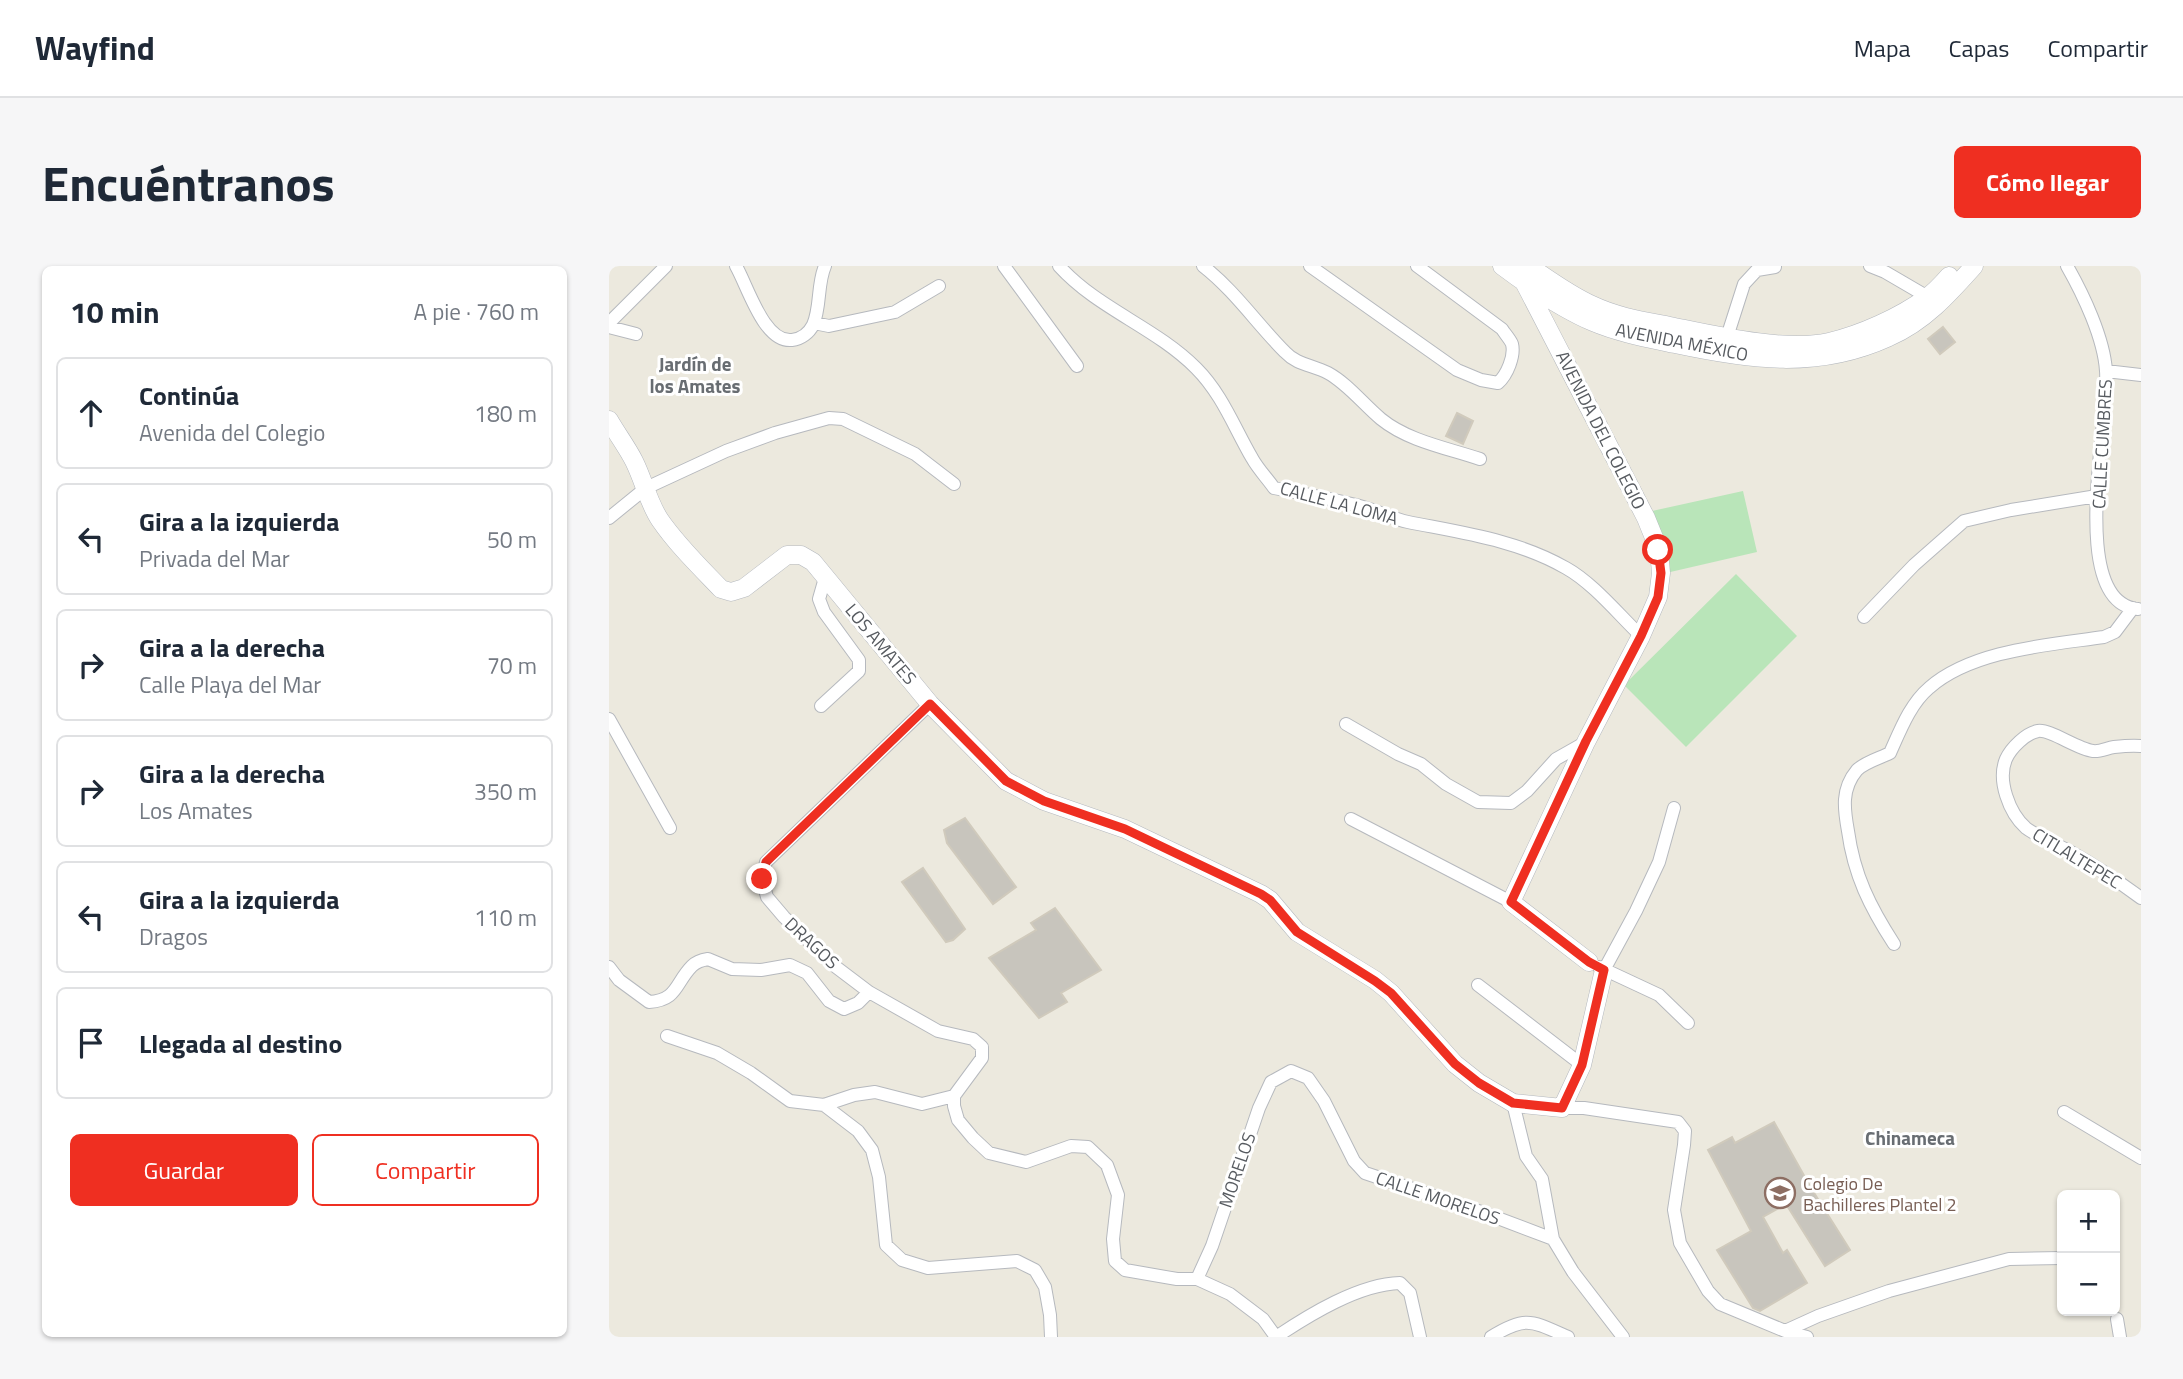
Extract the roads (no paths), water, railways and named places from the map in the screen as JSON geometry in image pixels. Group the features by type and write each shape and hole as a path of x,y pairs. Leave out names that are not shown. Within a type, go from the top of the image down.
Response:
{"street":[{"path":"636,334 609,325 666,266"},
{"path":"736,266 766,327 776,337 787,341 799,339 814,323 820,275 825,266"},
{"path":"1004,266 1077,366"},
{"name":"CALLE LA LOMA","path":"1059,266 1089,294 1171,345 1197,369 1221,398 1253,460 1274,488 1364,507 1405,521 1464,531 1536,554 1568,568 1641,636"},
{"path":"1203,266 1237,297 1286,354 1302,365 1327,373 1381,419 1402,433 1480,459"},
{"path":"1316,268 1457,370 1481,380 1498,383 1505,376 1513,351 1511,342 1502,329 1417,266"},
{"name":"AVENIDA MÉXICO","path":"1502,266 1524,271 1594,306 1624,316 1727,337 1791,345 1827,343 1847,337 1933,301 1974,266"},
{"path":"1870,266 1933,301"},
{"name":"AVENIDA MÉXICO","path":"1524,271 1559,305 1621,333 1722,354 1794,360 1831,356 1873,344 1915,323 1959,266"},
{"name":"CALLE CUMBRES","path":"2067,266 2097,327 2106,371 2097,496 2098,553 2102,574 2112,596 2137,609"},
{"path":"1727,337 1744,284 1756,270 1775,267"},
{"name":"AVENIDA DEL COLEGIO","path":"1511,902 1586,741 1641,636 1658,597 1661,573 1658,550 1646,518 1524,271"},
{"path":"814,323 829,326 895,312 939,286"},
{"path":"2106,371 2141,375"},
{"path":"609,518 646,488 726,451 775,433 829,418 843,419 915,454 954,484"},
{"path":"609,420 633,458 646,488"},
{"name":"LOS AMATES","path":"646,488 648,498 660,520 721,589 731,592 744,588 787,555 801,555 813,562 930,704 1006,781 1044,801 1125,829 1270,900 1297,932 1391,993 1455,1064 1479,1083 1513,1103 1584,1108 1678,1122 1685,1131 1685,1145 1674,1210 1680,1243 1708,1291 1720,1304 1766,1322 1784,1334 1807,1337"},
{"path":"1864,617 1914,565 1964,521 2011,510 2097,496"},
{"path":"821,706 859,671 859,660 824,612 819,599 825,578"},
{"path":"1894,944 1875,915 1852,861 1844,807 1846,786 1862,766 1890,753 1907,717 1927,689 1953,670 2013,651 2104,637 2115,632 2137,609"},
{"name":"DRAGOS","path":"930,704 766,862 762,879 767,897 832,964 869,992 938,1031 973,1039 982,1046 982,1058 954,1096"},
{"path":"609,719 670,828"},
{"path":"1346,724 1421,764 1447,784 1478,802 1511,803 1556,759 1586,741"},
{"name":"CITLALTEPEC","path":"2141,746 2095,751 2070,744 2045,731 2036,731 2027,736 2006,759 2003,776 2014,812 2026,827 2104,871 2141,898"},
{"path":"1562,1108 1582,1065 1597,966 1636,911 1659,862 1674,808"},
{"path":"1351,819 1511,902 1597,966 1659,995 1688,1023"},
{"path":"609,967 619,980 649,1002 664,1001 677,988 693,963 708,959 732,969 761,970 790,965 807,973 829,1001 844,1009 858,1003 869,992"},
{"path":"1478,985 1582,1065"},
{"path":"667,1036 717,1053 790,1101 824,1105 853,1095 874,1092 922,1104 954,1096 958,1120 989,1153 1026,1161 1071,1146 1088,1147 1107,1164 1118,1195 1113,1239 1115,1261 1125,1270 1177,1279 1197,1279 1230,1294 1263,1319 1276,1337 1328,1304 1387,1283 1400,1283 1410,1293 1420,1337"},
{"name":"CALLE MORELOS","path":"1291,1071 1308,1078 1324,1101 1354,1161 1365,1173 1553,1239"},
{"name":"MORELOS","path":"1197,1279 1212,1246 1259,1108 1271,1082 1291,1071"},
{"path":"1513,1103 1526,1156 1542,1179 1553,1239 1573,1272 1623,1337"},
{"path":"824,1105 858,1131 872,1150 879,1177 886,1245 902,1260 927,1268 1017,1261 1035,1270 1045,1287 1051,1337"},
{"path":"2064,1112 2141,1158"},
{"path":"1784,1334 1818,1316 1889,1291 2009,1259 2057,1258"},
{"path":"2117,1319 2119,1337"},
{"path":"1491,1337 1509,1326 1532,1321 1567,1337"}],"place":[{"name":"Colegio De Bachilleres Plantel 2","path":"1780,1193"}],"district":[{"name":"Jardín de los Amates","path":"695,374"},
{"name":"Chinameca","path":"1910,1137"}]}
